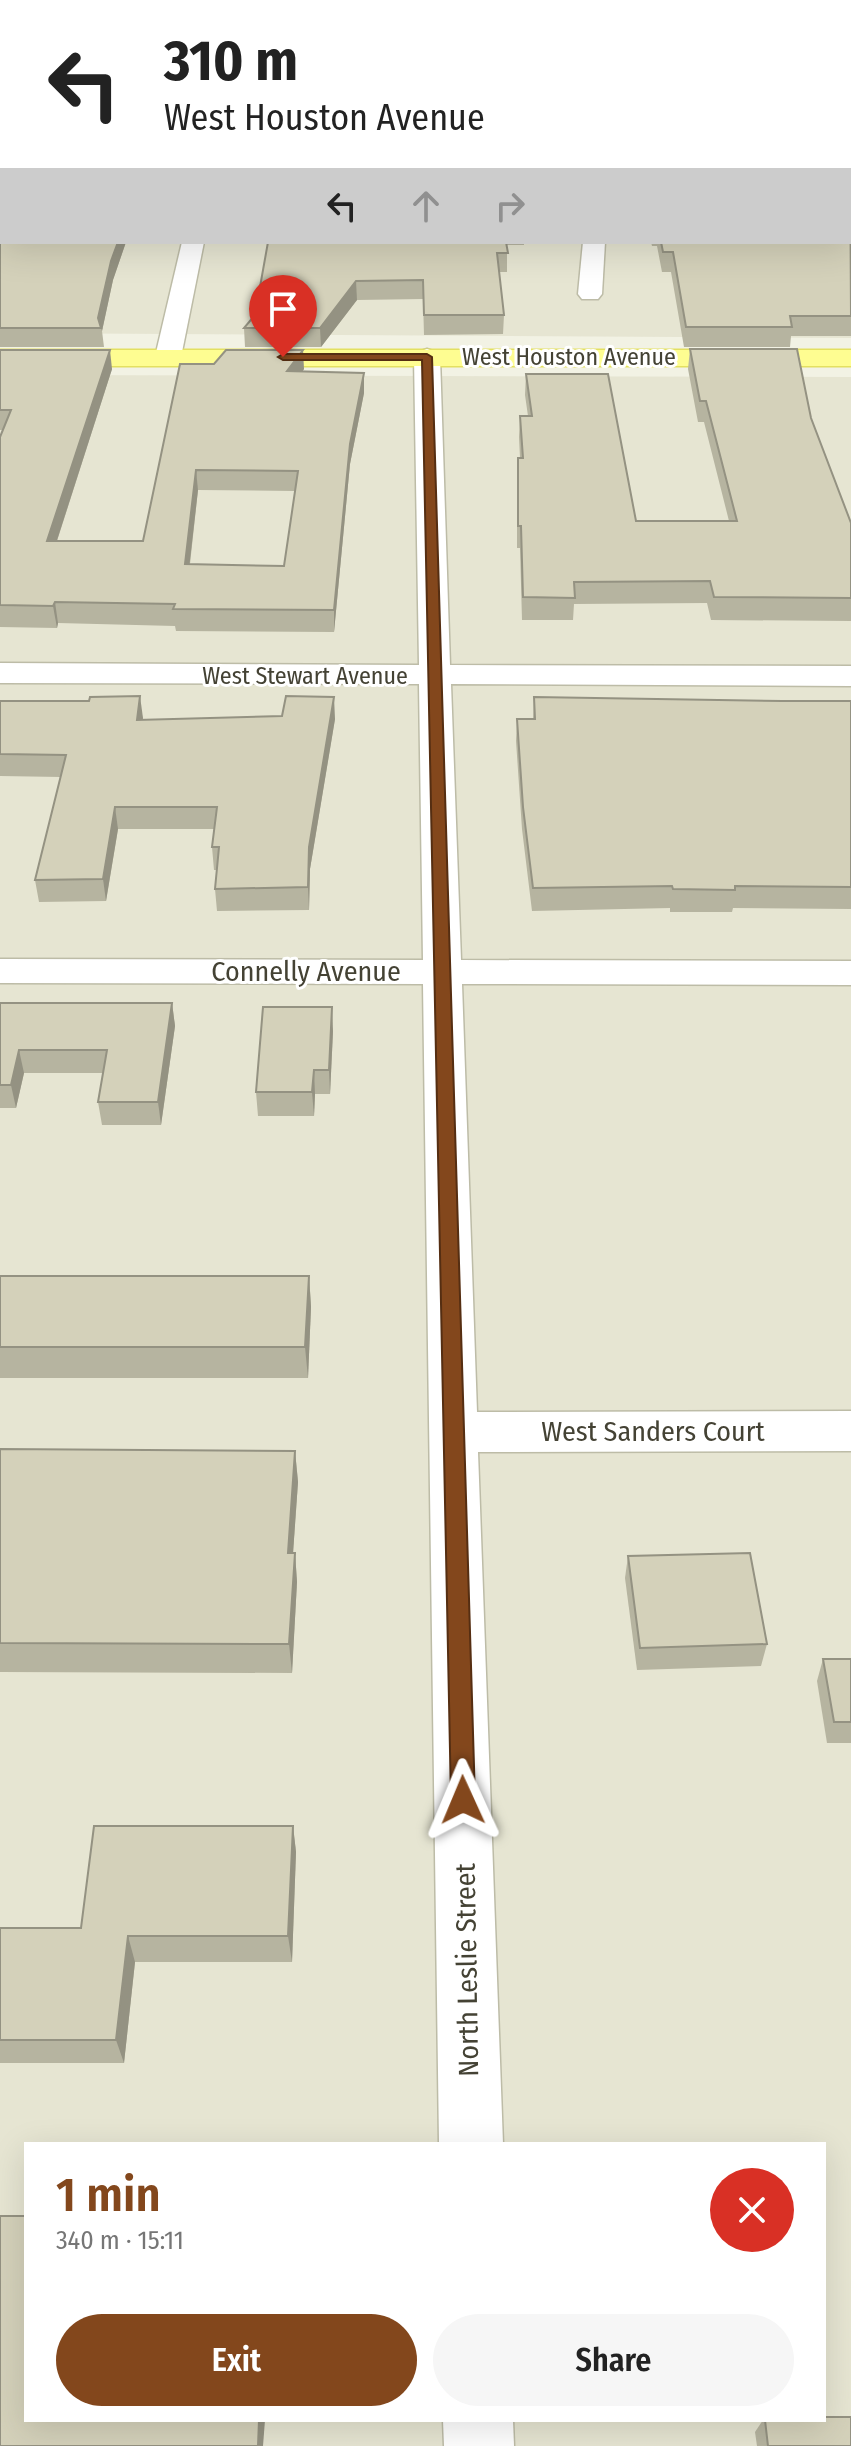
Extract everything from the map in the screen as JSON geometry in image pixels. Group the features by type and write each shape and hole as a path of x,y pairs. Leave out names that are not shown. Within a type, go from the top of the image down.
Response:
{"main road":[{"name":"West Houston Avenue","path":"0,358 851,358"}],"street":[{"path":"168,357 193,244"},
{"path":"590,294 594,244"},
{"name":"North Leslie Street","path":"427,357 471,2142"},
{"name":"West Stewart Avenue","path":"0,673 433,677 851,676"},
{"name":"Connelly Avenue","path":"0,971 851,973"},
{"name":"West Sanders Court","path":"454,1432 851,1431"},
{"path":"478,2422 479,2446"}],"shaded area":[{"path":"0,244 851,244 851,338 0,333"},
{"path":"0,375 851,377 851,2446 0,2446"}],"building":[{"path":"0,244 117,244 98,318 101,328 0,328"},
{"path":"268,244 506,244 508,253 497,253 504,315 424,315 423,280 356,281 320,328 244,328 255,315"},
{"path":"661,244 851,244 851,316 790,316 792,327 686,327 673,252 663,252"},
{"path":"690,349 797,349 811,418 851,523 851,598 714,597 710,581 574,582 575,598 523,597 521,526 518,526 518,458 523,458 520,416 532,416 526,374 608,374 636,521 737,521 706,401 700,401"},
{"path":"0,350 110,350 47,541 143,541 180,364 214,364 226,350 303,350 287,371 364,373 350,444 334,610 173,609 175,604 55,602 53,606 0,605 0,437 11,410 0,410","holes":["196,470 298,471 284,566 185,564"]},
{"path":"140,696 137,720 282,716 286,696 334,697 309,847 308,887 215,889 219,847 212,847 217,807 115,807 103,879 35,880 66,755 0,754 0,701 89,701 90,697"},
{"path":"534,697 851,701 851,887 735,886 735,890 673,889 672,886 533,888 517,719 535,719"},
{"path":"0,1003 172,1003 158,1102 98,1102 107,1050 19,1050 11,1085 0,1085"},
{"path":"263,1007 332,1007 329,1070 314,1070 312,1092 256,1092"},
{"path":"0,1276 309,1276 305,1347 0,1347"},
{"path":"0,1449 295,1451 288,1553 295,1553 289,1644 0,1643"},
{"path":"750,1553 767,1644 640,1648 628,1556"},
{"path":"823,1659 851,1659 851,1722 834,1722"},
{"path":"94,1826 293,1826 288,1936 128,1936 116,2040 0,2040 0,1928 81,1928"},
{"path":"0,2216 24,2216 24,2422 259,2422 258,2446 0,2446"},
{"path":"826,2417 851,2417 851,2446 768,2446 765,2422 826,2422"}],"route":[{"path":"283,357 427,357 463,1800"}]}
